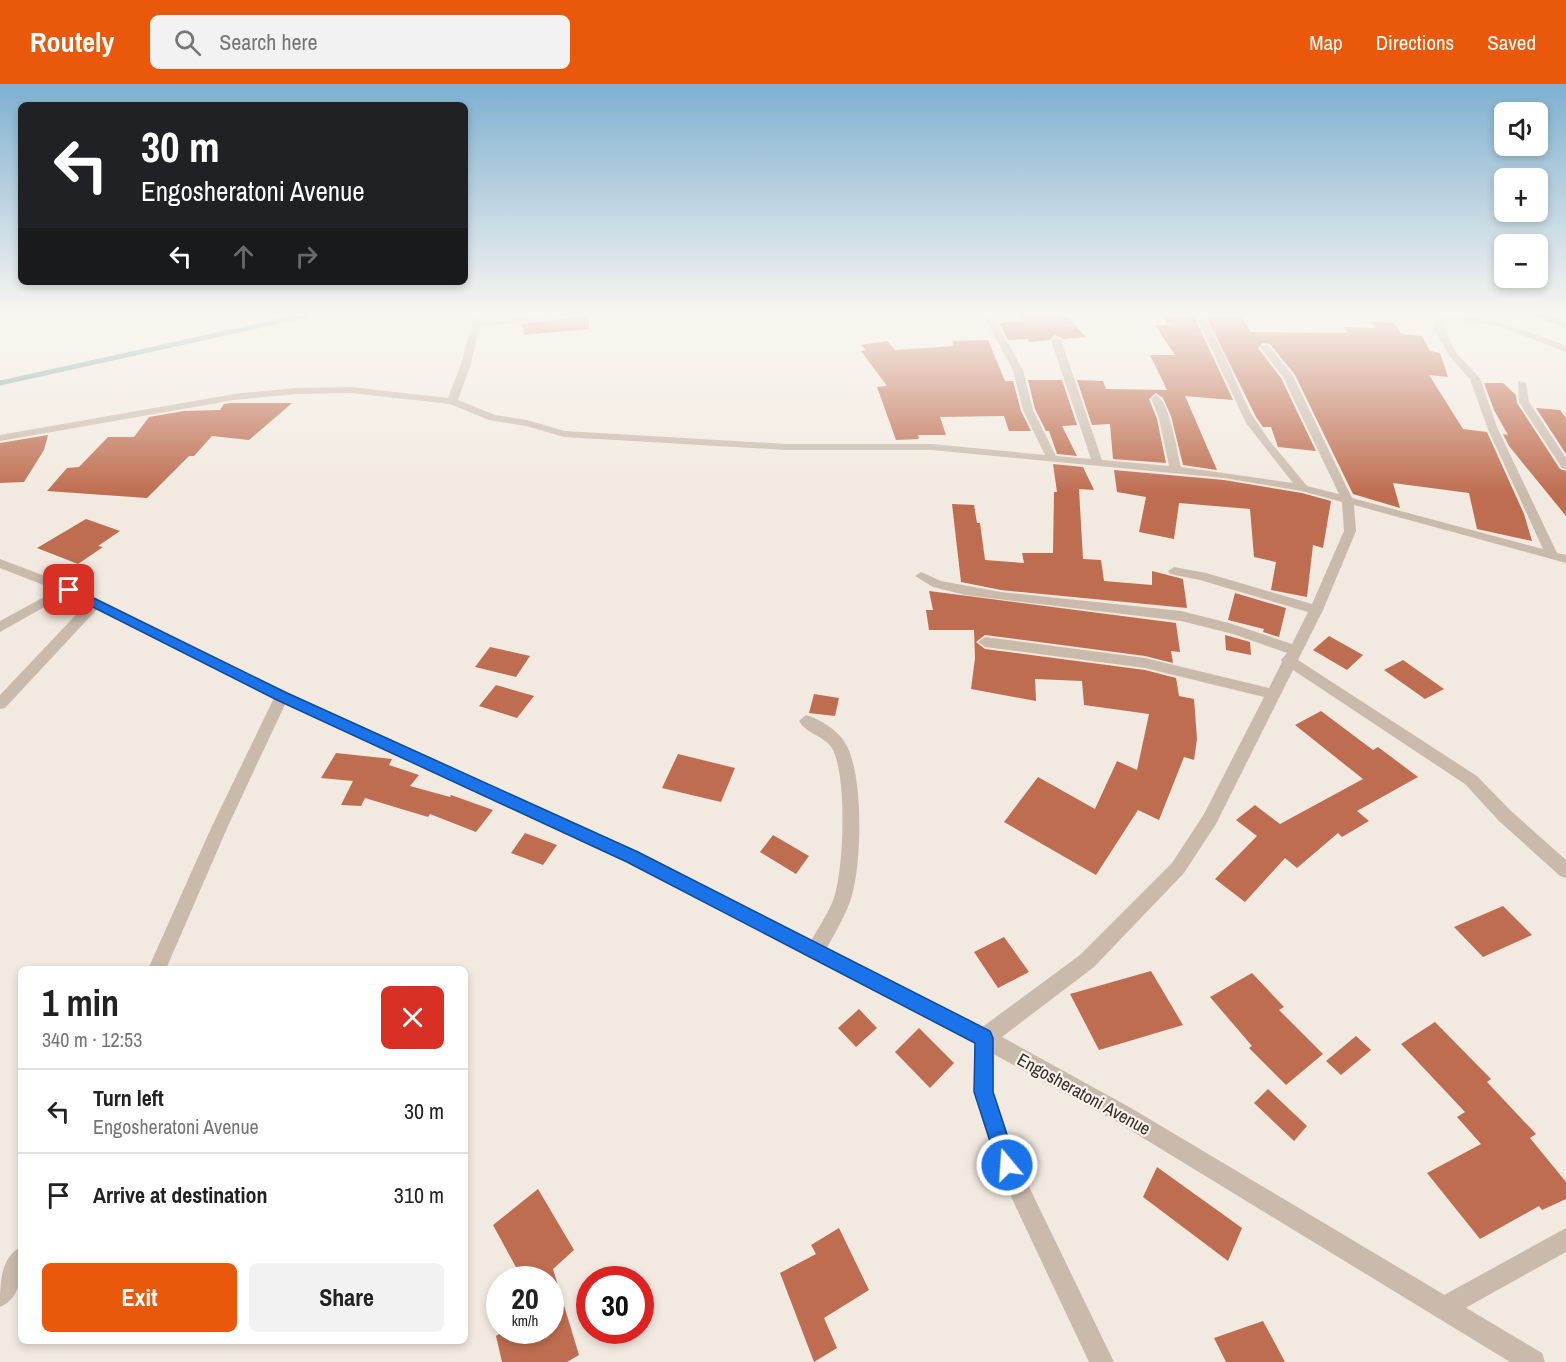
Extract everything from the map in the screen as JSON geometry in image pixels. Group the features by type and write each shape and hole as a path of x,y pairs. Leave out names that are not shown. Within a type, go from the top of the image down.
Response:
{"street":[{"path":"452,401 462,375"},
{"path":"1019,375 1028,410 1053,460"},
{"path":"1068,375 1098,464"},
{"path":"1230,375 1246,414 1276,459 1304,488"},
{"path":"1102,1362 1007,1165 984,1092 984,1038 1087,961 1178,868 1210,819 1291,655 1316,610 1350,531 1348,501 1287,375"},
{"path":"1471,375 1492,427 1553,557"},
{"path":"1521,383 1524,402 1566,466"},
{"path":"0,438 195,403 296,391 351,390 452,401 493,418 527,423 564,434 786,447 894,445 1224,475 1304,488 1566,559"},
{"path":"1156,398 1164,418 1176,471"},
{"name":"Engosheratoni Avenue","path":"0,563 66,589 282,696 632,857 984,1038 1124,1115 1533,1362"},
{"path":"1174,571 1201,576 1316,610"},
{"path":"921,576 927,582 960,590 1134,609 1197,619 1291,655 1471,780 1505,816 1566,871"},
{"path":"0,627 66,589"},
{"path":"0,705 95,603"},
{"path":"985,642 1145,663 1272,694"},
{"path":"158,966 215,835 282,696"},
{"path":"806,721 826,733 840,747 847,766 850,797 849,860 844,896 815,951"},
{"path":"1443,1308 1566,1239"},
{"path":"0,1295 18,1264"}],"building":[{"path":"879,375 1002,375 1005,381 1013,381 1021,411 1031,431 1009,431 1004,416 940,417 946,435 918,435 919,439 896,440 877,387 887,386"},
{"path":"1160,375 1221,375 1233,400 1185,396 1217,470 1183,465 1171,416 1163,398 1156,393 1149,399 1157,419 1166,463 1113,459 1110,424 1092,425 1077,380 1103,381 1106,389 1167,390"},
{"path":"1235,375 1278,375 1316,451 1278,447 1271,427 1263,427"},
{"path":"1295,375 1447,375 1448,377 1429,375 1463,429 1487,432 1524,514 1532,541 1477,529 1469,493 1393,483 1400,508 1353,494"},
{"path":"1028,380 1062,380 1077,425 1062,426 1077,456 1057,454 1049,431 1046,431 1035,409"},
{"path":"1484,383 1503,383 1516,395 1517,403 1560,469 1566,471 1566,516 1509,446 1503,434 1508,435 1494,410"},
{"path":"292,403 249,440 212,436 194,456 189,456 147,498 47,491 67,468 79,467 108,437 134,437 149,417 184,411 220,410 224,404"},
{"path":"1536,408 1560,410 1566,418 1566,454"},
{"path":"48,435 44,450 24,482 0,483 0,443"},
{"path":"1053,464 1083,467 1094,490 1079,489 1083,559 1101,560 1104,581 1152,585 1152,571 1183,579 1187,608 1001,590 961,582 952,504 974,505 977,523 980,523 985,560 1024,563 1022,553 1053,553 1054,492 1057,492"},
{"path":"1114,470 1224,480 1302,493 1331,501 1323,548 1313,545 1307,597 1271,590 1276,562 1254,557 1250,509 1179,503 1174,539 1139,532 1146,497 1117,492"},
{"path":"86,519 120,531 98,546 103,547 78,564 37,548"},
{"path":"929,591 1176,623 1180,652 1171,651 1173,663 1145,656 985,635 976,642 985,649 1145,670 1176,678 1179,696 1194,699 1197,739 1194,760 1184,757 1159,820 1138,810 1096,875 1004,822 1038,777 1095,809 1117,761 1137,770 1149,714 1084,705 1082,681 1035,679 1036,701 971,689 975,658 974,630 929,630 926,610 933,610"},
{"path":"1235,593 1286,608 1279,637 1263,632 1264,629 1228,620"},
{"path":"1225,635 1250,642 1251,655 1226,650"},
{"path":"1329,636 1363,655 1347,670 1313,650"},
{"path":"490,647 530,656 516,677 475,667"},
{"path":"1403,660 1444,689 1425,699 1384,670"},
{"path":"496,685 534,696 517,718 479,706"},
{"path":"814,694 839,698 835,716 809,713"},
{"path":"1321,711 1373,750 1378,747 1418,777 1357,811 1369,821 1342,837 1338,833 1297,868 1285,858 1245,902 1215,879 1257,836 1236,820 1255,805 1280,824 1363,779 1295,725"},
{"path":"336,753 392,759 389,765 419,775 410,786 450,797 451,795 493,810 476,832 430,814 428,817 365,798 361,806 341,805 353,781 321,778"},
{"path":"678,754 735,768 721,802 662,788"},
{"path":"525,833 557,845 543,865 511,853"},
{"path":"773,835 809,856 796,874 760,852"},
{"path":"1503,906 1532,935 1483,957 1454,927"},
{"path":"1004,937 1029,972 998,988 974,952"},
{"path":"1151,971 1183,1025 1099,1050 1070,994"},
{"path":"1252,973 1284,1007 1279,1010 1323,1054 1286,1085 1249,1048 1252,1046 1210,997"},
{"path":"859,1009 877,1028 856,1047 838,1028"},
{"path":"1435,1022 1491,1079 1487,1082 1536,1134 1530,1138 1566,1182 1566,1199 1542,1210 1539,1206 1480,1239 1427,1173 1481,1144 1457,1117 1465,1112 1401,1044"},
{"path":"919,1028 954,1063 930,1088 895,1052"},
{"path":"1356,1036 1371,1050 1341,1075 1326,1061"},
{"path":"1268,1089 1307,1126 1294,1141 1254,1103"},
{"path":"1157,1167 1242,1228 1228,1261 1143,1197"},
{"path":"538,1189 574,1250 556,1266 515,1266 493,1225"},
{"path":"839,1228 869,1290 824,1318 837,1348 814,1362 780,1273 816,1254 811,1245"},
{"path":"564,1305 579,1355 567,1362 502,1362 498,1344 564,1344"},
{"path":"1263,1321 1285,1362 1226,1362 1214,1338"}],"waterway":[{"path":"0,383 38,375"}],"route":[{"path":"69,590 237,671 282,696 632,857 984,1038 984,1092 1007,1165"}]}
